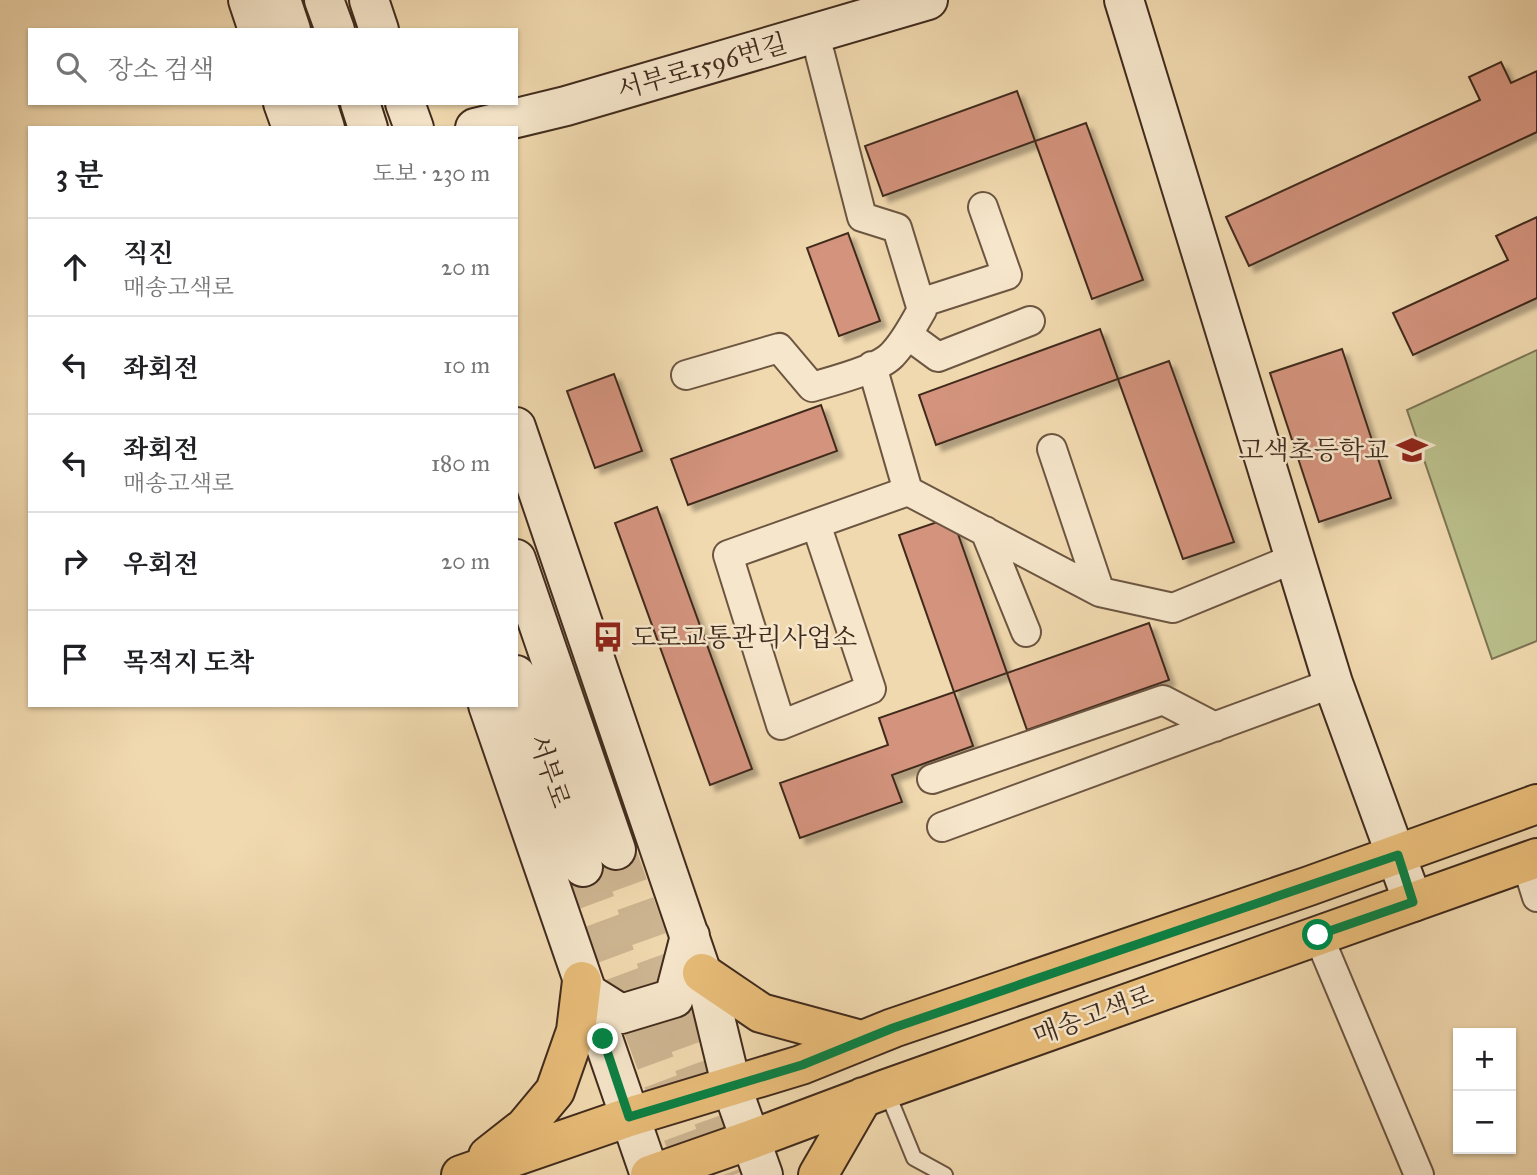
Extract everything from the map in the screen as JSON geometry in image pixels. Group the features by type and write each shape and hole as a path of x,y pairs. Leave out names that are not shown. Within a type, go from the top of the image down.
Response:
{"main road":[{"name":"매송고색로","path":"462,1175 629,1117 802,1065 861,1040 1398,855 1537,804"},
{"name":"매송고색로","path":"650,1175 757,1158 875,1093 1413,902 1533,872"},
{"path":"702,973 761,1013 861,1040"},
{"path":"462,1175 525,1127 555,1091 576,1031 584,987"},
{"path":"818,1175 875,1093"}],"street":[{"path":"248,0 257,28"},
{"path":"281,0 290,28"},
{"path":"324,0 334,28"},
{"path":"369,0 378,28"},
{"name":"서부로1596번길","path":"483,126 566,106 928,0"},
{"path":"1124,0 1333,684 1398,855 1413,902"},
{"path":"686,375 779,348 812,387 856,374 890,358 908,335 922,310 897,228 862,217 820,54"},
{"path":"284,105 291,126"},
{"path":"318,105 324,126"},
{"path":"361,105 367,126"},
{"path":"406,105 413,126"},
{"path":"920,303 1007,275 983,207"},
{"path":"908,335 938,357 1030,321"},
{"path":"872,366 908,491 1100,592 1173,608 1295,558"},
{"path":"518,433 690,936 710,997 732,1088 757,1158"},
{"path":"1052,449 1100,592"},
{"path":"816,524 871,689 781,725 727,555 908,491"},
{"path":"985,531 1026,632"},
{"name":"서부로","path":"518,566 600,858 518,679"},
{"path":"942,827 1333,684"},
{"path":"932,779 1163,700 1215,727"},
{"path":"489,707 650,1175"},
{"path":"1318,935 1419,1175"},
{"path":"584,987 621,1014 674,998 690,936"}],"lane":[{"path":"875,1093 914,1158 945,1175"}],"green space":[{"path":"1537,350 1537,641 1492,659 1407,410"}],"building":[{"path":"1501,62 1511,83 1537,71 1537,132 1249,266 1226,217 1480,100 1469,77"},
{"path":"1017,91 1035,141 883,196 865,146"},
{"path":"1086,123 1143,280 1092,299 1035,141"},
{"path":"1537,217 1537,298 1413,355 1393,313 1508,260 1496,236"},
{"path":"848,233 880,321 839,336 807,248"},
{"path":"1100,329 1118,379 936,445 919,395"},
{"path":"1342,349 1391,498 1319,522 1270,373"},
{"path":"1169,361 1234,542 1183,559 1118,379"},
{"path":"614,374 642,451 595,468 567,391"},
{"path":"821,405 837,451 688,505 671,459"},
{"path":"657,507 752,769 710,785 615,523"},
{"path":"952,517 1007,673 954,692 899,535"},
{"path":"1149,623 1169,680 1027,730 1007,673"},
{"path":"954,692 973,746 892,775 902,802 800,838 780,783 888,745 879,718"}],"tunnel":[{"path":"616,850 733,1175"},
{"path":"583,867 697,1175"}],"place":[{"name":"고색초등학교","path":"1412,450"},
{"name":"도로교통관리사업소","path":"608,637"}],"route":[{"path":"603,1039 629,1117 802,1065 893,1028 1398,855 1413,902 1318,935"}]}
